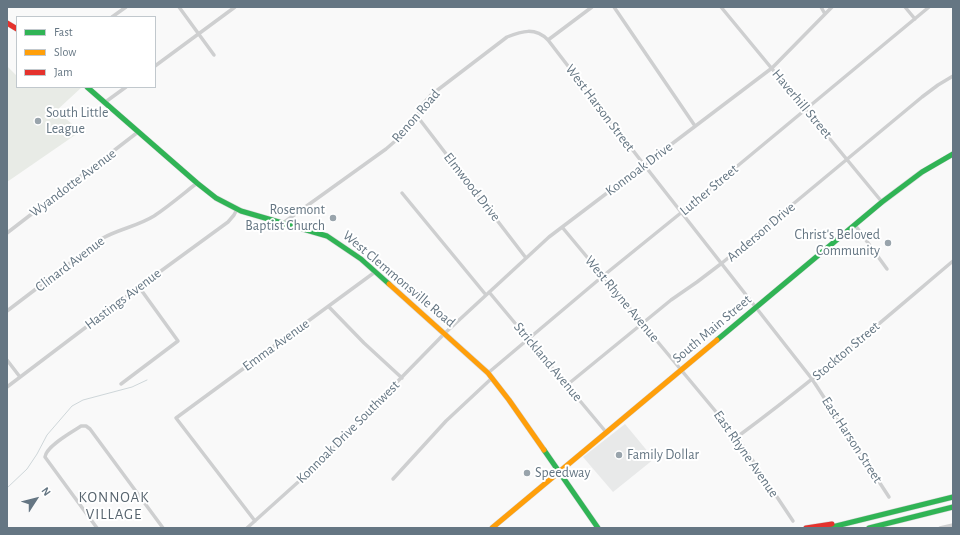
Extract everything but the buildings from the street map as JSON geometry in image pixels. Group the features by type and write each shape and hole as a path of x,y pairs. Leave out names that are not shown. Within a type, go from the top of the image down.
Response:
{"main road":[{"path":"7,23 16,28"},
{"name":"West Clemmonsville Road","path":"88,88 197,184 216,198 250,214 318,232 334,239 353,253 445,333 488,373 510,400 598,528"},
{"name":"South Main Street","path":"492,528 882,202 922,172 953,154"},
{"path":"828,528 953,497"},
{"path":"869,528 953,507"},
{"path":"806,528 873,517"}],"street":[{"path":"113,16 126,7"},
{"path":"179,7 214,55"},
{"path":"156,65 235,7"},
{"path":"548,40 592,7"},
{"path":"614,7 695,126"},
{"name":"Haverhill Street","path":"721,7 807,109 882,202"},
{"path":"821,7 825,14"},
{"name":"Konnoak Drive","path":"445,333 562,227 645,166 772,68 832,7"},
{"path":"905,7 915,19"},
{"name":"Luther Street","path":"488,373 528,338 929,7"},
{"name":"Renon Road","path":"283,223 386,149 401,136 417,116 422,105 432,95 507,37 520,31 533,32 548,40"},
{"name":"West Harson Street","path":"548,40 756,308"},
{"name":"Anderson Drive","path":"567,385 671,300 722,264 927,93 953,76"},
{"path":"104,103 125,88"},
{"name":"Elmwood Drive","path":"417,116 526,258"},
{"name":"Wyandotte Avenue","path":"7,233 138,132"},
{"name":"Clinard Avenue","path":"7,311 103,238 116,231 139,224 154,216 197,184"},
{"name":"Strickland Avenue","path":"402,193 487,294 528,338 606,432"},
{"name":"Hastings Avenue","path":"7,387 228,222 237,209"},
{"path":"855,226 887,269"},
{"name":"West Rhyne Avenue","path":"562,227 681,370"},
{"name":"Stockton Street","path":"737,437 812,379 953,261"},
{"name":"Emma Avenue","path":"255,521 176,418 375,272"},
{"path":"120,384 178,341 139,287"},
{"path":"329,306 364,343 402,378"},
{"name":"East Harson Street","path":"756,308 812,379 889,496"},
{"name":"Konnoak Drive Southwest","path":"247,528 306,475 445,333"},
{"path":"7,360 20,377"},
{"name":"East Rhyne Avenue","path":"681,370 737,437 793,521"},
{"path":"393,479 446,422 492,378"},
{"path":"97,528 46,457 47,451 52,446 82,426 86,426 90,429 163,528"},
{"path":"940,528 953,525"}],"shaded area":[{"name":"South Little League","path":"7,66 16,75 16,88 81,88 56,111 81,131 7,182"},
{"path":"625,424 654,459 613,492 583,457"}],"waterway":[{"path":"7,488 27,469 47,435 72,406 83,400 132,387 147,380"}],"traffic: fast":[{"path":"88,88 216,198 241,211 327,236 361,259 389,284"},
{"path":"717,340 882,202 922,172 953,154"},
{"path":"544,450 598,528"},
{"path":"828,528 953,497"},
{"path":"869,528 953,507"}],"traffic: slow":[{"path":"389,284 488,373 544,450"},
{"path":"492,528 717,340"}],"traffic: jam":[{"path":"7,23 16,28"},
{"path":"806,528 832,524"}],"place":[{"name":"South Little League","path":"38,121"},
{"name":"Rosemont Baptist Church","path":"333,218"},
{"name":"Christ's Beloved Community","path":"888,243"},
{"name":"Family Dollar","path":"619,455"},
{"name":"Speedway","path":"527,473"}],"district":[{"name":"KONNOAK VILLAGE","path":"114,506"}]}
